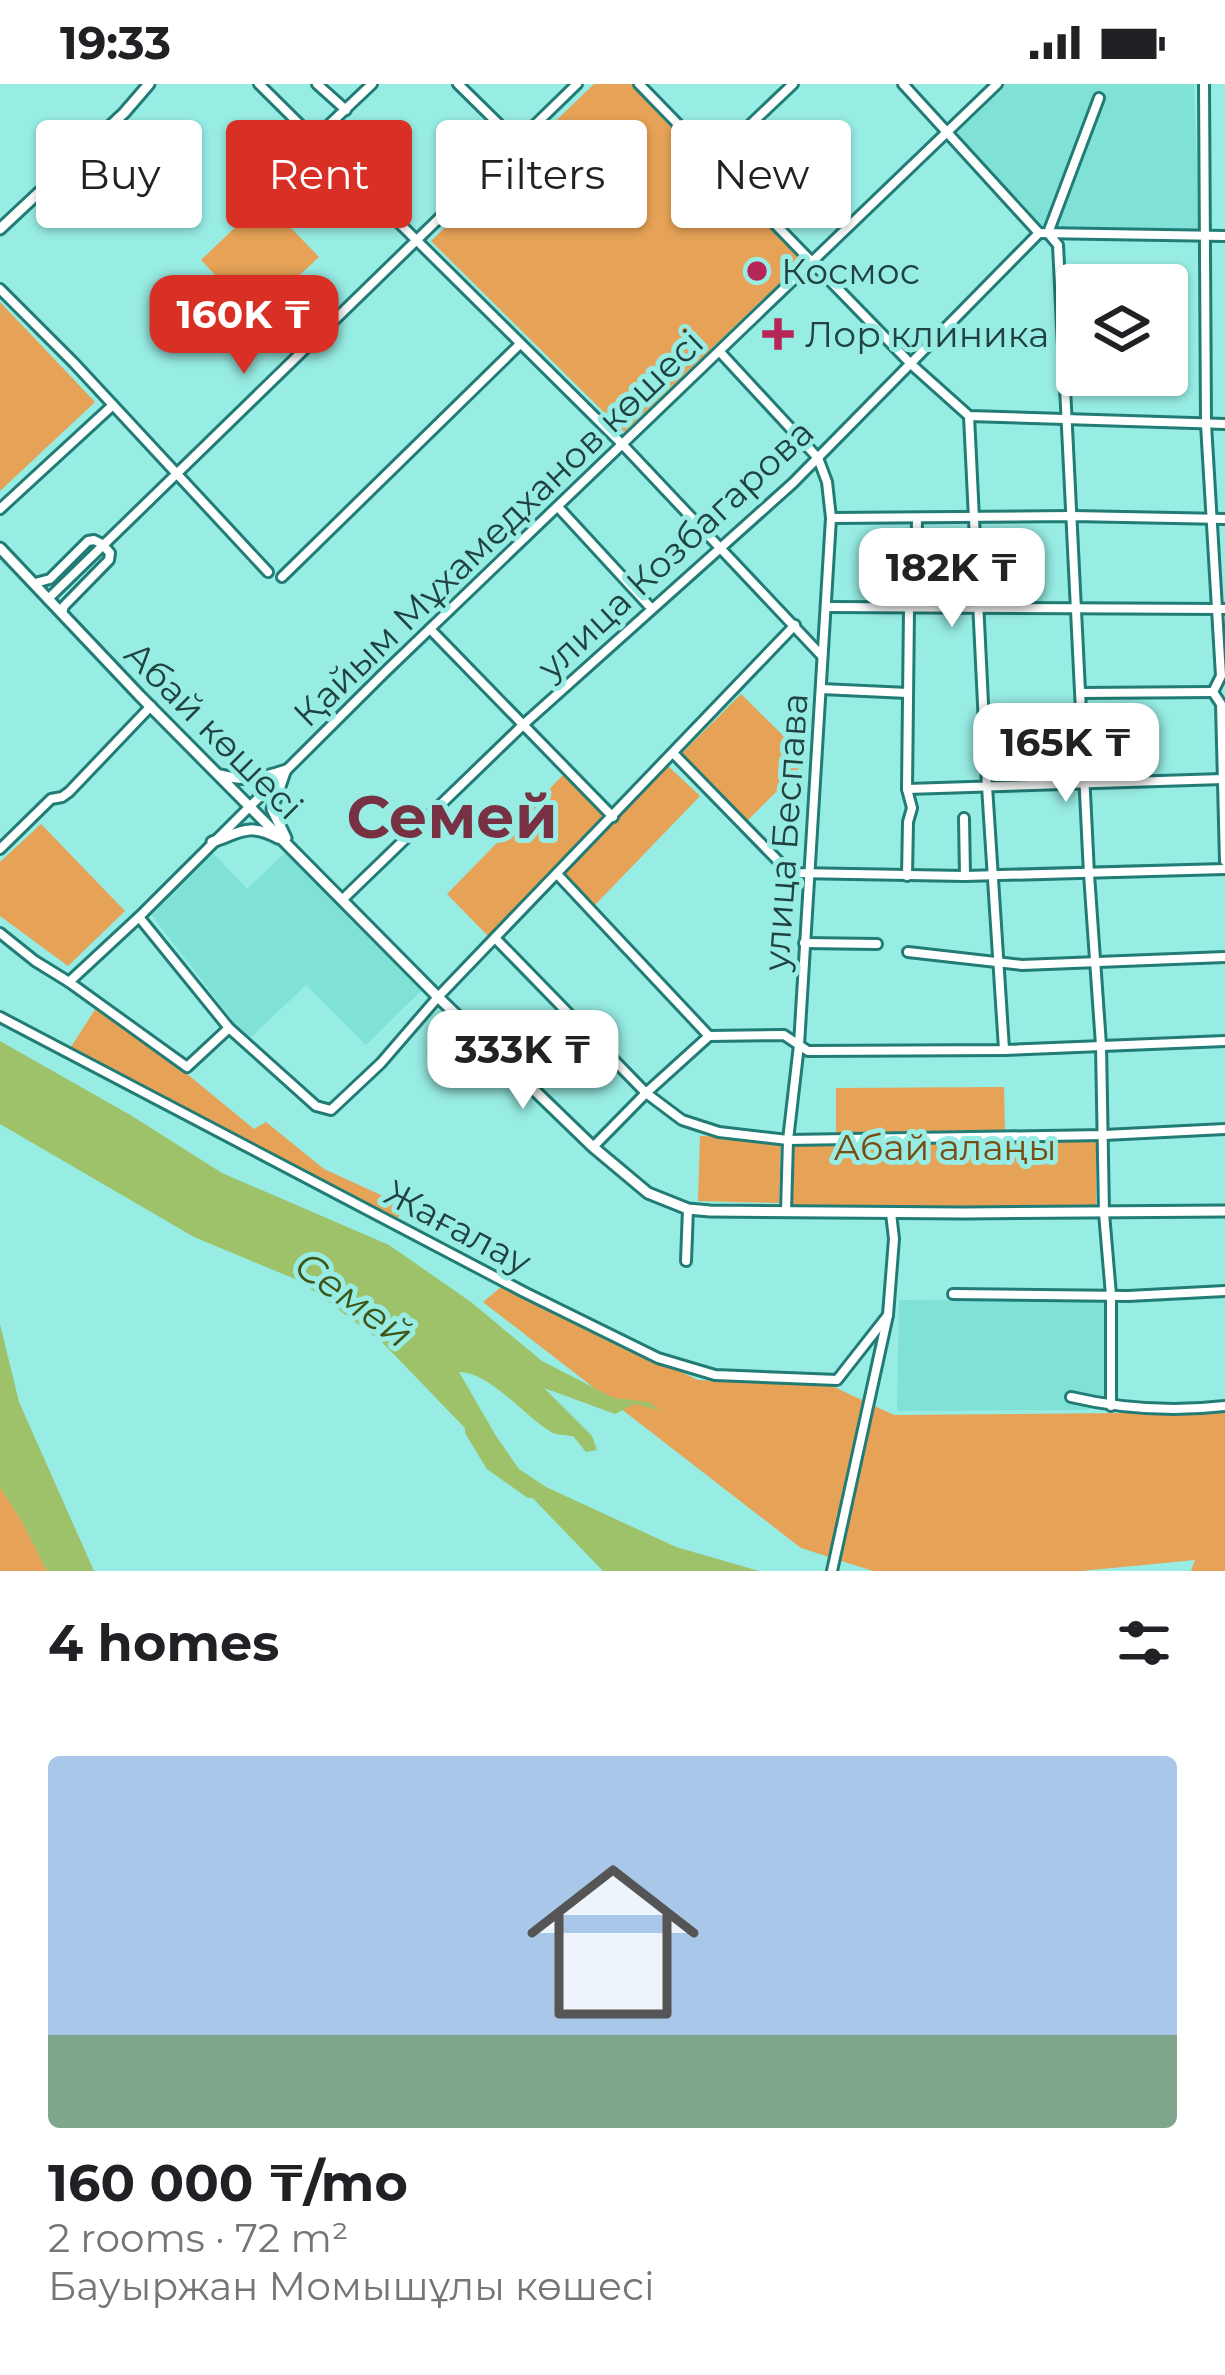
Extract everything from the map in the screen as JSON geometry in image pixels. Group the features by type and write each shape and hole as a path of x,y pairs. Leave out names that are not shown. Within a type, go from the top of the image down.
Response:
{"main road":[{"path":"0,229 149,84"},
{"name":"Абай көшесі","path":"0,548 438,997 593,1147 648,1193 688,1209 786,1212 1225,1210"},
{"path":"218,774 252,780 285,771"},
{"path":"285,771 272,809 288,843"},
{"path":"212,842 248,829 288,843"}],"street":[{"path":"259,84 295,120"},
{"path":"317,84 346,110"},
{"path":"335,120 372,84"},
{"path":"458,84 495,120"},
{"path":"540,120 577,84"},
{"path":"639,84 674,120"},
{"path":"756,120 794,84"},
{"path":"903,84 1058,245 1059,264"},
{"name":"Қайым Мұхамедханов көшесі","path":"69,982 997,84"},
{"path":"1204,84 1206,424 1221,609 1220,676 1213,692"},
{"name":"улица Козбагарова","path":"343,899 524,724 818,458 1044,233 1099,98"},
{"path":"48,599 436,223"},
{"path":"403,228 622,446 824,657"},
{"path":"777,228 911,365 970,416 1225,424"},
{"path":"1044,233 1225,236"},
{"path":"0,289 268,572"},
{"path":"282,578 519,345"},
{"path":"720,352 818,458"},
{"path":"1066,396 1101,1046 1111,1406"},
{"path":"0,509 113,405"},
{"path":"970,416 1004,1050"},
{"name":"улица Беспава","path":"786,1212 831,518 827,482 818,458"},
{"path":"558,507 651,608"},
{"path":"831,518 1225,519"},
{"path":"907,876 912,808 907,789 909,609 916,596 917,518"},
{"path":"34,583 50,579 88,542 102,544 110,553 109,560 64,605 62,614"},
{"path":"827,607 1221,609"},
{"path":"139,917 229,1028 316,1106 331,1110 381,1063 438,997 795,625"},
{"path":"430,628 613,817"},
{"path":"820,689 908,693"},
{"path":"1081,693 1213,692"},
{"path":"673,753 788,871 965,876 1225,865 1221,704 1213,692"},
{"path":"0,849 51,799 69,792 151,706"},
{"path":"907,789 1223,779"},
{"path":"964,818 965,876"},
{"path":"557,874 709,1036"},
{"path":"0,933 187,1067 229,1028"},
{"path":"495,938 646,1093 682,1120 719,1132 788,1140 1225,1129"},
{"path":"804,943 877,944"},
{"path":"908,952 1022,965 1225,957"},
{"name":"Жағалау","path":"0,1017 658,1358 715,1375 837,1380 888,1315"},
{"path":"593,1147 709,1036 784,1035 808,1051 1004,1050 1225,1041"},
{"path":"686,1261 688,1209"},
{"path":"832,1571 888,1315 891,1213"},
{"path":"953,1294 1225,1291"},
{"path":"1071,1397 1111,1406 1191,1410 1225,1406"}],"shaded area":[{"path":"1002,84 1194,84 1199,230 1044,228 951,132"},
{"path":"211,851 247,889 285,853 421,991 366,1045 306,985 248,1040 149,912"},
{"path":"899,1300 1110,1301 1109,1406 897,1411"}],"green space":[{"path":"594,84 631,84 671,125 671,228 771,228 803,261 624,432 431,241 444,228 647,228 647,120 557,120"},
{"path":"235,228 291,228 319,257 255,317 201,260"},
{"path":"0,302 95,402 0,491"},
{"path":"741,694 808,760 745,823 678,757"},
{"path":"667,765 700,796 593,907 560,875"},
{"path":"566,772 608,814 488,936 447,894"},
{"path":"41,824 125,911 68,966 0,916 0,862"},
{"path":"98,1005 254,1129 266,1122 324,1169 407,1207 396,1220 71,1047"},
{"name":"Абай алаңы","path":"1004,1087 1005,1134 1096,1134 1096,1206 793,1207 793,1135 836,1135 836,1088"},
{"name":"Абай алаңы","path":"700,1136 781,1138 779,1203 698,1201"},
{"path":"501,1287 698,1380 832,1386 894,1415 1127,1413 1225,1402 1225,1571 1191,1571 1195,1560 1081,1571 873,1571 801,1548 483,1302"},
{"path":"0,1487 22,1521 47,1571 0,1571"}],"water":[{"path":"0,1041 222,1173 389,1245 471,1302 542,1361 614,1398 649,1402 659,1410 635,1404 615,1414 544,1388 592,1436 597,1450 586,1452 573,1436 553,1433 483,1380 459,1372 519,1469 546,1487 676,1547 759,1571 603,1571 381,1341 300,1281 194,1237 0,1124"},
{"path":"0,1324 19,1402 94,1571 47,1571 0,1487"}],"waterway":[{"name":"Семей","path":"472,1431 492,1464 530,1491"}],"place":[{"name":"Космос","path":"757,271"},
{"name":"Лор клиника","path":"778,334"}],"district":[{"name":"Семей","path":"452,816"}]}
